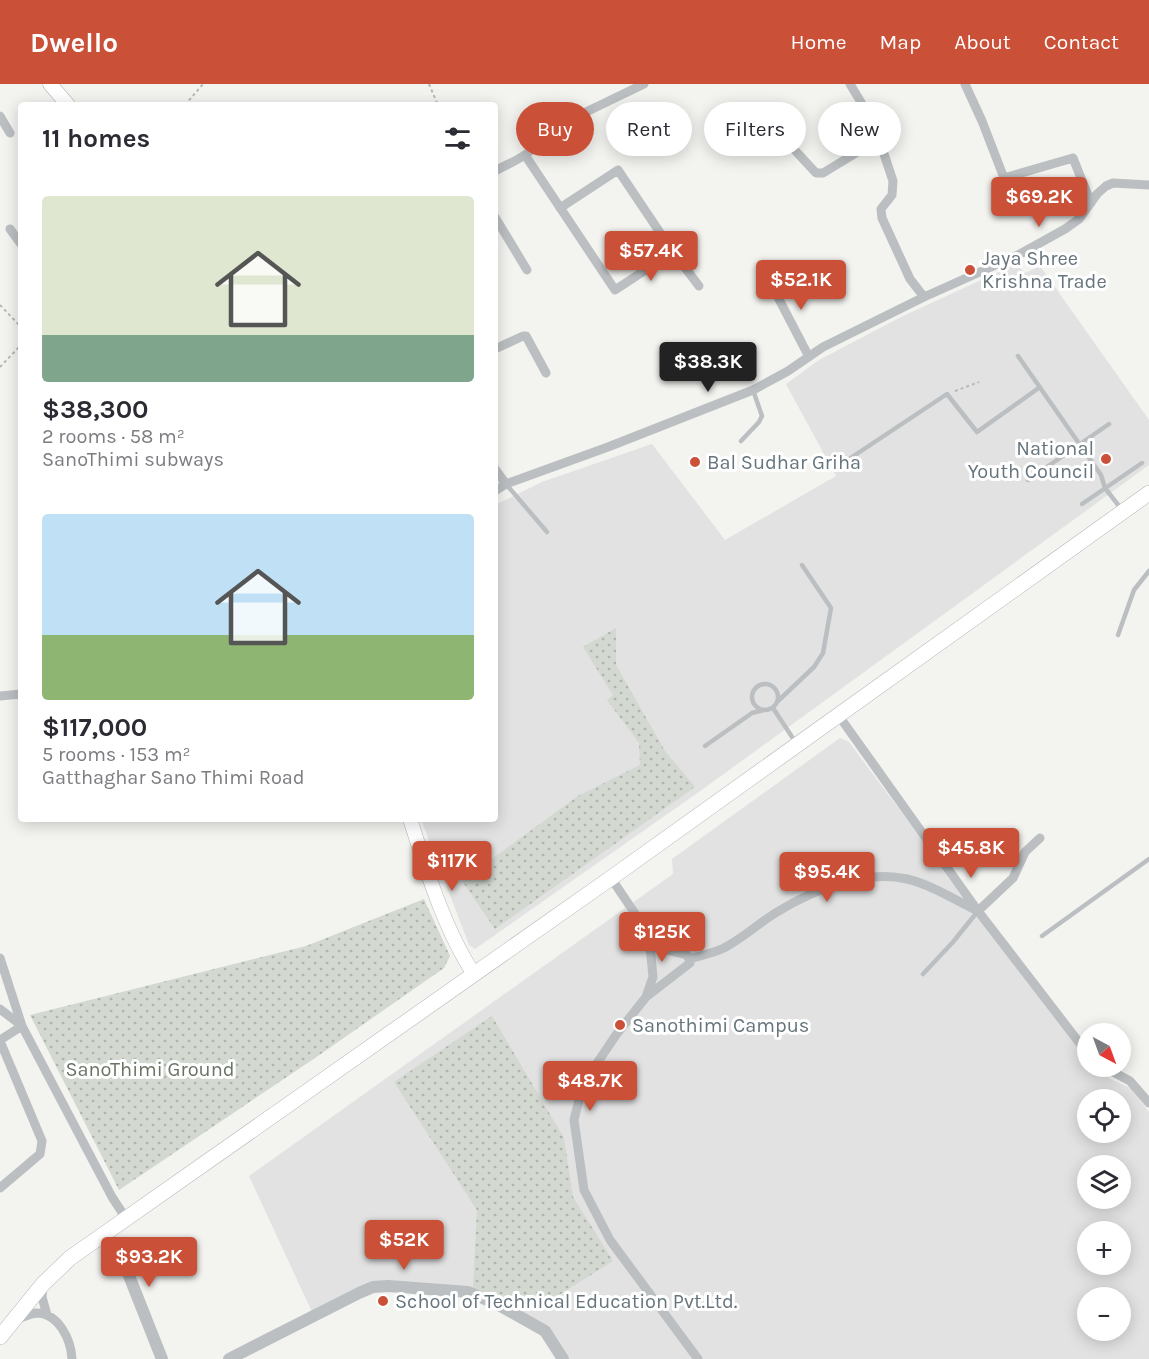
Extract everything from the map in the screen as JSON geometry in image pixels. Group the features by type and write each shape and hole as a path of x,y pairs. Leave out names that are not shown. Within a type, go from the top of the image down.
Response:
{"main road":[{"path":"50,84 65,102"},
{"path":"0,1337 43,1284 70,1258 798,746 1149,493"},
{"path":"411,822 426,869 457,945 474,974"}],"street":[{"path":"594,108 644,84"},
{"path":"850,84 861,102"},
{"path":"965,84 1004,178 1073,158 1091,203"},
{"path":"0,116 10,133"},
{"path":"498,169 523,156"},
{"path":"526,156 615,290 673,252"},
{"path":"800,156 816,173 823,173 851,156"},
{"path":"885,156 894,188 892,195 881,209 882,218 910,279 924,297"},
{"path":"560,208 618,170 673,252 699,286"},
{"path":"498,489 506,484 753,390 788,371 808,356 924,297 1020,254 1065,229 1080,219 1097,194 1106,186 1113,183 1149,185"},
{"path":"498,222 527,270"},
{"path":"10,229 18,240"},
{"path":"769,280 808,356"},
{"path":"498,348 526,336 546,373"},
{"path":"498,473 506,484"},
{"path":"0,696 18,694"},
{"path":"839,716 978,911 1077,1040"},
{"path":"978,911 1013,878 1025,852 1040,838"},
{"path":"689,959 725,947 806,895 861,880 884,877 906,879 931,887 978,911"},
{"path":"611,878 642,924 650,946 653,977 646,997"},
{"path":"650,946 687,955 690,963 646,997 616,1035 583,1084 574,1120 584,1190 610,1240 698,1359"},
{"path":"0,958 22,1026 112,1197 127,1220"},
{"path":"0,1010 22,1026"},
{"path":"0,1188 40,1154 42,1141 0,1040 22,1026"},
{"path":"1123,1077 1130,1081 1149,1103"},
{"path":"106,1234 122,1258 162,1359"},
{"path":"43,1284 42,1297 47,1315"},
{"path":"229,1359 372,1287 388,1286 468,1292 497,1304 545,1331 563,1359"},
{"path":"12,1321 35,1313 47,1315 55,1321 68,1338 72,1359"}],"lane":[{"path":"1018,356 1101,476 1106,488 1123,512"},
{"path":"837,467 947,394 976,432 1040,387"},
{"path":"741,441 762,416 753,390"},
{"path":"1028,480 1109,424"},
{"path":"1082,504 1142,463"},
{"path":"506,484 547,532"},
{"path":"705,746 752,713 773,708 814,667 823,653 831,608 802,565"},
{"path":"1118,635 1134,590 1149,572"},
{"path":"764,710 753,703 753,694 758,687 767,685 775,688 778,701"},
{"path":"773,708 798,746"},
{"path":"1042,936 1149,859"},
{"path":"922,974 978,911"}],"path":[{"path":"188,102 203,84"},
{"path":"429,84 437,102"},
{"path":"0,305 18,324"},
{"path":"0,367 18,348"},
{"path":"947,394 979,382"}],"shaded area":[{"path":"1016,264 1025,273 1040,266 1149,420 1149,465 703,789 475,949 469,945 422,822 498,822 498,504 542,482 652,444 725,540 836,476 786,384 819,360 903,316"},
{"name":"Sanothimi Campus","path":"840,738 849,742 1077,1047 1077,1077 1108,1077 1131,1088 1149,1112 1149,1359 568,1359 498,1299 388,1283 312,1312 249,1176 673,874 672,859"}],"green space":[{"path":"616,628 616,665 665,751 695,787 495,929 462,881 578,796 640,765 639,743 607,700 613,695 583,647"},
{"name":"SanoThimi Ground","path":"424,899 450,956 444,968 119,1190 30,1015 306,946"},
{"path":"492,1016 564,1138 573,1197 613,1261 540,1307 473,1289 477,1210 394,1082"}],"place":[{"name":"Jaya Shree Krishna Trade","path":"970,270"},
{"name":"National Youth Council","path":"1106,459"},
{"name":"Bal Sudhar Griha","path":"695,462"},
{"name":"Sanothimi Campus","path":"620,1025"},
{"name":"School of Technical Education Pvt.Ltd.","path":"383,1301"}]}
